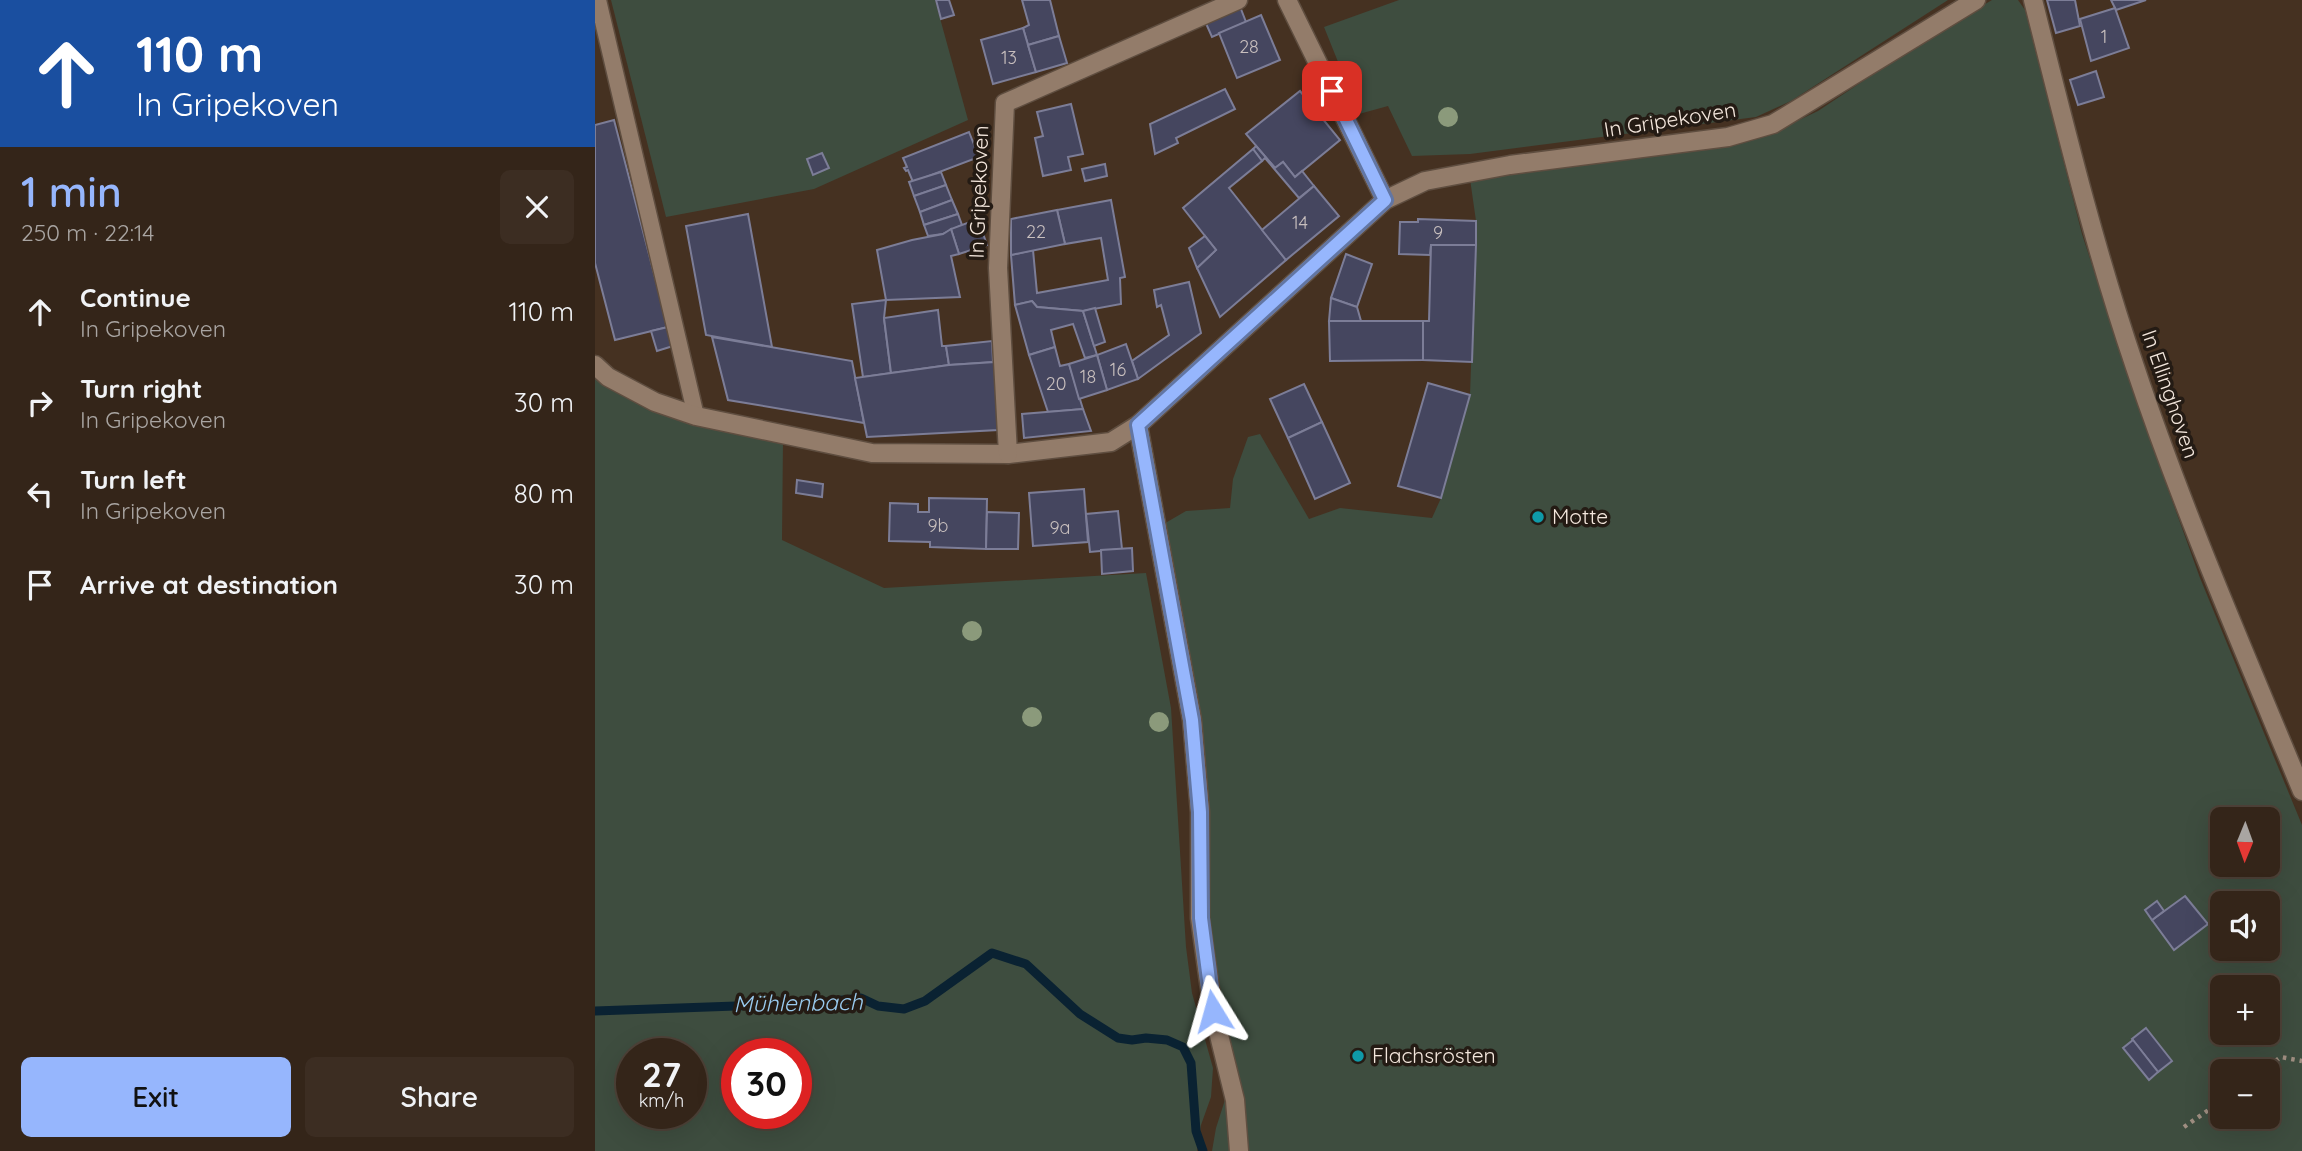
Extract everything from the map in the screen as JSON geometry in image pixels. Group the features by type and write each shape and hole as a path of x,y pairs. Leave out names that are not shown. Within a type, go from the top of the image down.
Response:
{"street":[{"name":"In Gripekoven","path":"1008,454 998,268 1005,103 1238,0"},
{"path":"1287,0 1385,200"},
{"name":"In Gripekoven","path":"595,365 608,377 655,402 696,416 871,453 1008,454 1111,442 1138,425 1385,200 1425,181 1510,165 1728,137 1773,124 1976,0"},
{"name":"In Ellinghoven","path":"2033,0 2078,177 2134,367 2203,551 2302,791"},
{"path":"1138,425 1192,720 1200,812 1201,918 1213,1011 1235,1100 1239,1151"}],"lane":[{"path":"598,0 696,416"}],"path":[{"path":"2278,1059 2281,1057 2302,1061"},
{"path":"2184,1127 2210,1109"}],"green space":[{"path":"611,0 935,0 968,120 814,189 666,217"},
{"path":"1399,0 1948,0 1791,101 1756,117 1470,154 1412,156 1388,106 1359,114 1324,27"},
{"path":"1992,0 2018,0 2025,10 2082,234 2137,403 2200,578 2302,825 2302,1151 1212,1151 1216,1128 1230,1084 1195,867 1183,699 1155,529 1186,511 1230,508 1233,479 1248,437 1260,434 1309,519 1340,508 1432,518 1441,498 1470,395 1476,221 1470,179 1763,137 1818,111 1926,39"},
{"path":"595,370 641,406 692,423 783,440 782,540 884,588 1146,573 1171,708 1186,947 1192,993 1213,1068 1211,1097 1201,1125 1197,1151 595,1151"}],"building":[{"path":"936,0 949,0 954,15 941,19"},
{"path":"1022,0 1050,0 1059,36 1028,45 1023,28 1029,25"},
{"path":"2047,0 2075,0 2080,26 2056,33"},
{"path":"2111,0 2146,0 2116,10"},
{"path":"1239,4 1246,22 1212,37 1204,19"},
{"path":"2115,8 2129,48 2091,61 2080,19"},
{"path":"1261,15 1280,60 1237,78 1219,33"},
{"path":"1023,28 1036,72 993,84 981,40"},
{"path":"1059,36 1067,63 1036,72 1028,45"},
{"path":"2096,71 2104,97 2078,105 2070,80"},
{"path":"1225,89 1235,109 1176,138 1178,143 1155,154 1150,124"},
{"path":"1300,91 1340,140 1295,177 1283,162 1275,168 1246,134"},
{"path":"1071,104 1083,154 1068,157 1071,170 1043,176 1035,138 1043,136 1037,112"},
{"path":"614,120 668,327 615,340 595,263 595,125"},
{"path":"969,132 979,157 913,182 908,170 904,168 907,167 903,158"},
{"path":"1256,146 1275,168 1283,162 1295,177 1302,171 1314,186 1299,198 1265,158 1262,161 1253,149"},
{"path":"1253,149 1262,161 1229,188 1286,260 1220,317 1197,268 1216,250 1183,208"},
{"path":"822,153 829,168 813,175 807,159"},
{"path":"1105,164 1107,176 1085,181 1082,169"},
{"path":"941,172 946,185 914,196 909,182"},
{"path":"946,185 952,200 920,212 914,196"},
{"path":"1314,186 1339,216 1286,260 1262,230"},
{"path":"952,200 958,214 924,225 920,212"},
{"path":"1111,200 1125,277 1120,278 1121,304 1083,311 1037,307 1032,301 1015,305 1011,255 1033,250 1037,293 1108,280 1101,238 1065,244 1057,210"},
{"path":"1057,210 1065,244 1011,255 1011,219"},
{"path":"748,214 772,347 706,335 686,226"},
{"path":"958,214 962,225 943,234 928,236 924,225"},
{"path":"978,219 987,245 959,254 951,229"},
{"path":"1418,219 1476,221 1476,245 1431,245 1430,255 1399,254 1400,222 1418,222"},
{"path":"951,229 959,254 951,256 960,297 886,300 877,250 943,234"},
{"path":"1205,236 1216,250 1197,268 1189,248"},
{"path":"1431,245 1476,245 1472,362 1423,360 1423,321 1429,321"},
{"path":"1346,254 1372,264 1357,307 1331,298"},
{"path":"1189,282 1201,333 1138,379 1132,361 1169,335 1161,305 1157,307 1154,290"},
{"path":"1331,298 1357,307 1361,321 1329,321"},
{"path":"886,300 884,318 891,373 863,377 852,304"},
{"path":"1032,301 1037,307 1083,311 1097,355 1085,358 1073,324 1051,330 1055,347 1029,355 1015,305"},
{"path":"1095,308 1105,342 1094,346 1083,311"},
{"path":"938,310 942,346 946,346 949,365 891,373 884,318"},
{"path":"1329,321 1423,321 1423,360 1330,361"},
{"path":"668,327 673,346 657,351 651,331"},
{"path":"712,337 852,361 864,423 728,400"},
{"path":"992,341 993,362 949,365 946,346"},
{"path":"1126,344 1138,379 1107,390 1097,355"},
{"path":"1055,347 1060,366 1069,364 1083,409 1048,412 1029,355"},
{"path":"1097,355 1107,390 1079,399 1069,364"},
{"path":"995,362 998,430 867,437 855,378 949,365"},
{"path":"1428,383 1470,395 1441,498 1398,486"},
{"path":"1304,384 1322,422 1288,438 1270,399"},
{"path":"1083,409 1091,431 1024,438 1022,414"},
{"path":"1322,422 1350,483 1315,499 1288,438"},
{"path":"797,480 823,484 822,497 796,493"},
{"path":"1084,489 1088,542 1033,546 1029,493"},
{"path":"929,498 987,499 986,549 930,547 930,542 889,541 890,503 918,504 918,512 929,512"},
{"path":"1118,511 1122,549 1090,552 1086,514"},
{"path":"987,512 1019,513 1018,549 986,549"},
{"path":"1132,548 1133,571 1102,574 1101,550"},
{"path":"2185,896 2208,924 2174,950 2152,920"},
{"path":"2157,901 2164,911 2152,920 2145,910"},
{"path":"2146,1028 2172,1061 2158,1072 2132,1039"},
{"path":"2133,1040 2158,1072 2149,1080 2123,1048"}],"waterway":[{"name":"Mühlenbach","path":"595,1011 817,1003 861,998 878,1006 904,1009 925,1001 992,953 1026,964 1080,1014 1118,1038 1167,1040 1183,1047 1191,1063 1196,1131 1203,1151"}],"place":[{"name":"Motte","path":"1538,517"},
{"name":"Flachsrösten","path":"1358,1056"}],"route":[{"path":"1213,1011 1201,918 1200,812 1192,720 1138,425 1385,200 1332,91"}]}
